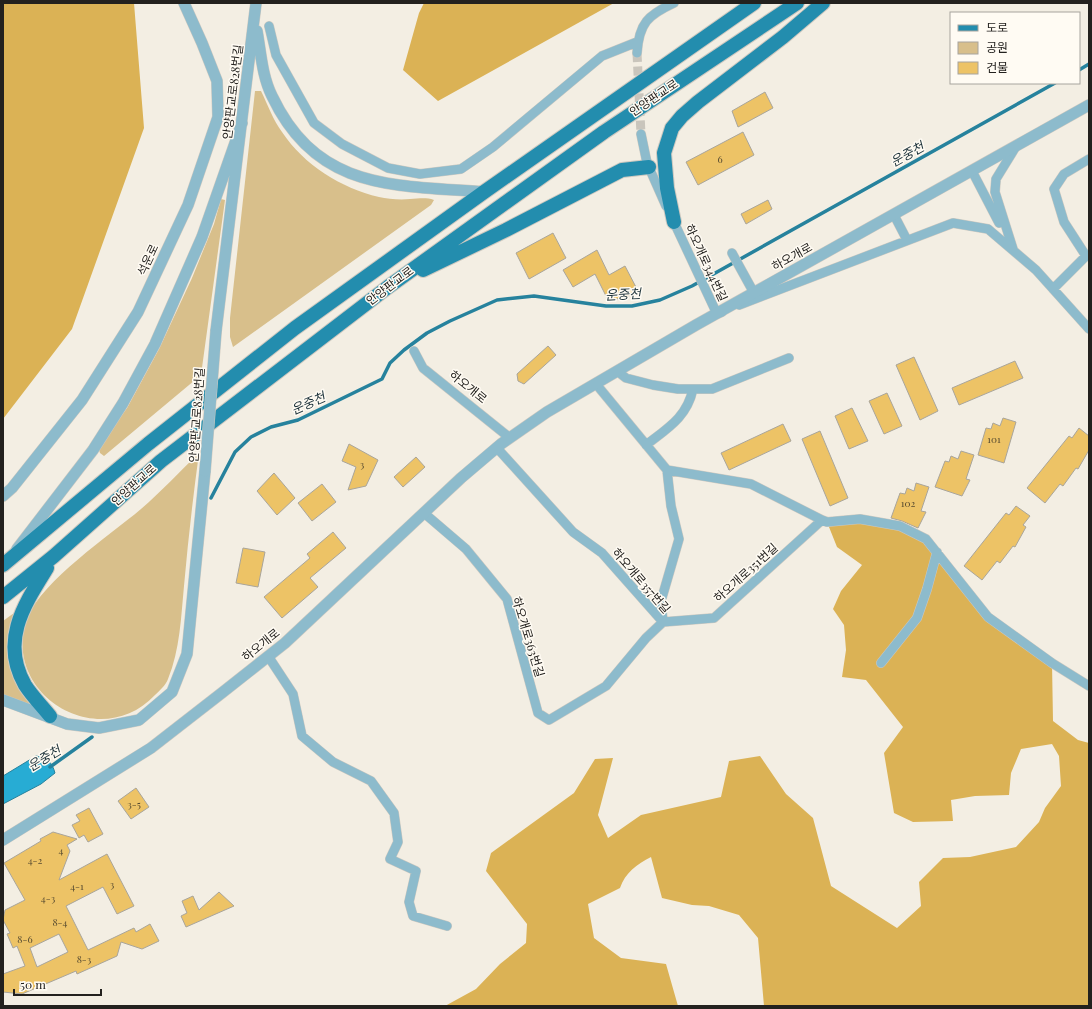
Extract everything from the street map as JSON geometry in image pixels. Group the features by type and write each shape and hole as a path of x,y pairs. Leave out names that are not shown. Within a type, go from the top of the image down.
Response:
{"main road":[{"name":"안양판교로","path":"5,564 148,444 289,333 484,192 754,3"},
{"name":"안양판교로","path":"3,597 54,556 161,461 388,287 604,132 753,30 797,3"},
{"path":"674,222 667,188 664,153 672,128 682,116 698,102 783,37 824,3"},
{"path":"388,287 509,228 622,170 649,167"},
{"path":"50,716 34,697 20,674 16,662 14,634 24,604 54,556"}],"street":[{"name":"석운로","path":"3,496 12,488 82,400 138,312 188,205 218,117 217,81 184,3"},
{"name":"안양판교로828번길","path":"3,700 50,716 67,724 99,728 139,720 172,692 187,654 205,471 216,331 256,3"},
{"path":"637,53 637,42 640,30 654,12 674,3"},
{"path":"254,19 262,66 272,96 288,124 301,140 326,162 350,174 375,182 484,192"},
{"path":"269,26 276,55 314,123 342,144 388,168 420,174 460,169 493,147 602,56 637,42"},
{"name":"하오개로","path":"3,840 151,748 268,656 284,643 461,478 510,438 547,412 754,293 1015,148 1089,105"},
{"path":"5,564 93,450 127,396 154,344 202,237 242,123"},
{"name":"하오개로344번길","path":"642,134 649,167 717,314"},
{"path":"1014,251 995,192 996,179 1015,148"},
{"path":"1053,289 1087,258 1064,222 1054,188 1064,174 1089,159"},
{"path":"972,171 1014,251"},
{"path":"894,215 907,240"},
{"path":"717,314 953,223 988,229 1036,270 1089,329"},
{"path":"732,253 754,293"},
{"name":"하오개로","path":"414,351 424,368 510,438"},
{"path":"618,371 626,378 666,387 712,389 789,358"},
{"path":"596,384 667,470 671,506 679,539 661,601 663,622"},
{"path":"646,445 679,419 687,409 693,389"},
{"name":"하오개로357번길","path":"497,448 573,532 602,553 663,622 646,638 606,686 550,720"},
{"path":"667,470 751,484 827,522 860,519 900,526 926,539 988,617 1052,663 1089,686"},
{"name":"하오개로363번길","path":"424,513 466,549 507,599 538,713 550,720"},
{"name":"하오개로351번길","path":"663,622 714,618 822,520"},
{"path":"881,663 917,618 937,552"},
{"path":"268,656 293,694 302,736 333,762 371,781 394,813 398,842 390,859 416,871 409,902 413,916 447,926"}],"green space":[{"path":"255,91 261,91 276,122 291,144 312,165 324,174 351,188 379,197 394,199 425,198 434,200 431,205 233,347 230,337 230,318"},
{"path":"221,199 225,200 201,375 104,456 100,453 98,447 127,408 159,349 192,278 214,224"},
{"path":"199,453 179,633 175,657 167,681 155,695 133,712 108,719 83,717 60,708 41,692 28,671 22,646 27,618 35,603 47,588 78,559 163,489"},
{"path":"14,613 10,636 35,703 32,706 3,695 3,621"}],"shaded area":[{"path":"3,3 134,3 144,128 72,329 3,419"},
{"path":"424,3 614,3 438,101 403,70 419,13"},
{"path":"860,519 900,526 926,539 988,617 1052,663 1053,721 1078,740 1089,743 1089,1006 764,1006 758,938 739,915 709,906 692,905 662,898 651,857 628,873 620,888 588,904 594,938 621,958 666,964 678,1006 445,1006 476,989 500,964 526,943 527,924 486,871 491,853 574,793 595,759 613,758 598,815 608,838 641,815 721,797 729,761 760,756 786,794 813,818 831,886 897,928 921,906 919,882 943,858 970,857 1016,847 1039,822 1045,808 1061,786 1059,756 1052,744 1021,749 1011,773 1009,795 975,796 951,800 953,821 913,822 894,813 884,753 903,727 866,680 842,677 846,650 844,625 833,609 841,591 862,565 837,547 827,522"}],"water":[{"path":"36,756 48,761 55,773 41,784 3,804 3,776"}],"building":[{"path":"765,92 773,108 738,127 732,111"},
{"path":"743,132 754,155 698,185 686,162"},
{"path":"768,200 772,209 746,224 741,214"},
{"path":"553,233 566,258 529,279 516,253"},
{"path":"597,250 609,275 625,266 638,291 625,298 622,297 612,301 611,297 607,298 595,274 573,287 563,270"},
{"path":"548,346 556,355 524,384 518,381 517,374"},
{"path":"914,357 938,411 920,420 896,365"},
{"path":"1015,361 1023,378 959,405 952,388"},
{"path":"887,393 902,426 884,434 869,401"},
{"path":"852,408 868,441 849,449 835,416"},
{"path":"1003,418 1016,422 1004,463 978,455 986,428 991,429 993,423 1000,426"},
{"path":"783,424 791,441 729,470 721,453"},
{"path":"1079,428 1089,436 1089,450 1078,469 1076,468 1063,486 1060,484 1045,503 1027,488 1069,436 1072,438"},
{"path":"820,431 848,498 830,506 802,439"},
{"path":"349,444 378,460 366,486 348,490 356,467 342,461"},
{"path":"961,451 974,455 966,479 970,480 962,496 935,487 945,461 949,462 951,456 958,459"},
{"path":"416,457 425,467 403,487 394,477"},
{"path":"274,473 295,498 277,515 257,491"},
{"path":"916,483 929,487 921,511 926,512 918,528 891,518 900,493 905,494 907,488 914,491"},
{"path":"322,484 336,502 312,521 298,503"},
{"path":"1016,506 1030,516 1023,525 1026,527 1015,547 1013,546 1000,563 997,561 982,580 964,566 1006,513 1009,515"},
{"path":"333,532 346,548 310,578 318,587 282,618 264,597 310,558 307,554"},
{"path":"243,548 265,552 258,587 236,583"},
{"path":"136,788 149,807 131,819 118,801"},
{"path":"89,808 103,834 88,842 84,835 79,838 72,825 80,821 76,815"},
{"path":"53,832 77,839 67,845 70,851 59,880 107,854 134,906 117,914 103,887 66,906 88,950 134,928 136,932 150,924 159,941 142,949 121,942 117,956 77,974 76,971 22,994 3,992 3,974 25,966 17,946 13,948 7,934 10,933 3,920 5,910 25,900 4,863 41,841 40,839","holes":["59,934 68,952 37,967 30,948"]},
{"path":"219,892 234,906 186,927 181,916 187,913 182,901 193,896 199,910"}],"waterway":[{"name":"운중천","path":"1080,69 1089,64"},
{"name":"운중천","path":"211,498 235,452 251,437 271,427 298,420 382,379 390,363 404,350 427,333 450,321 497,300 534,296 606,306 632,306 660,300 692,286 1053,84"},
{"name":"운중천","path":"50,767 92,737"}],"tunnel":[{"path":"637,53 641,134"}]}
